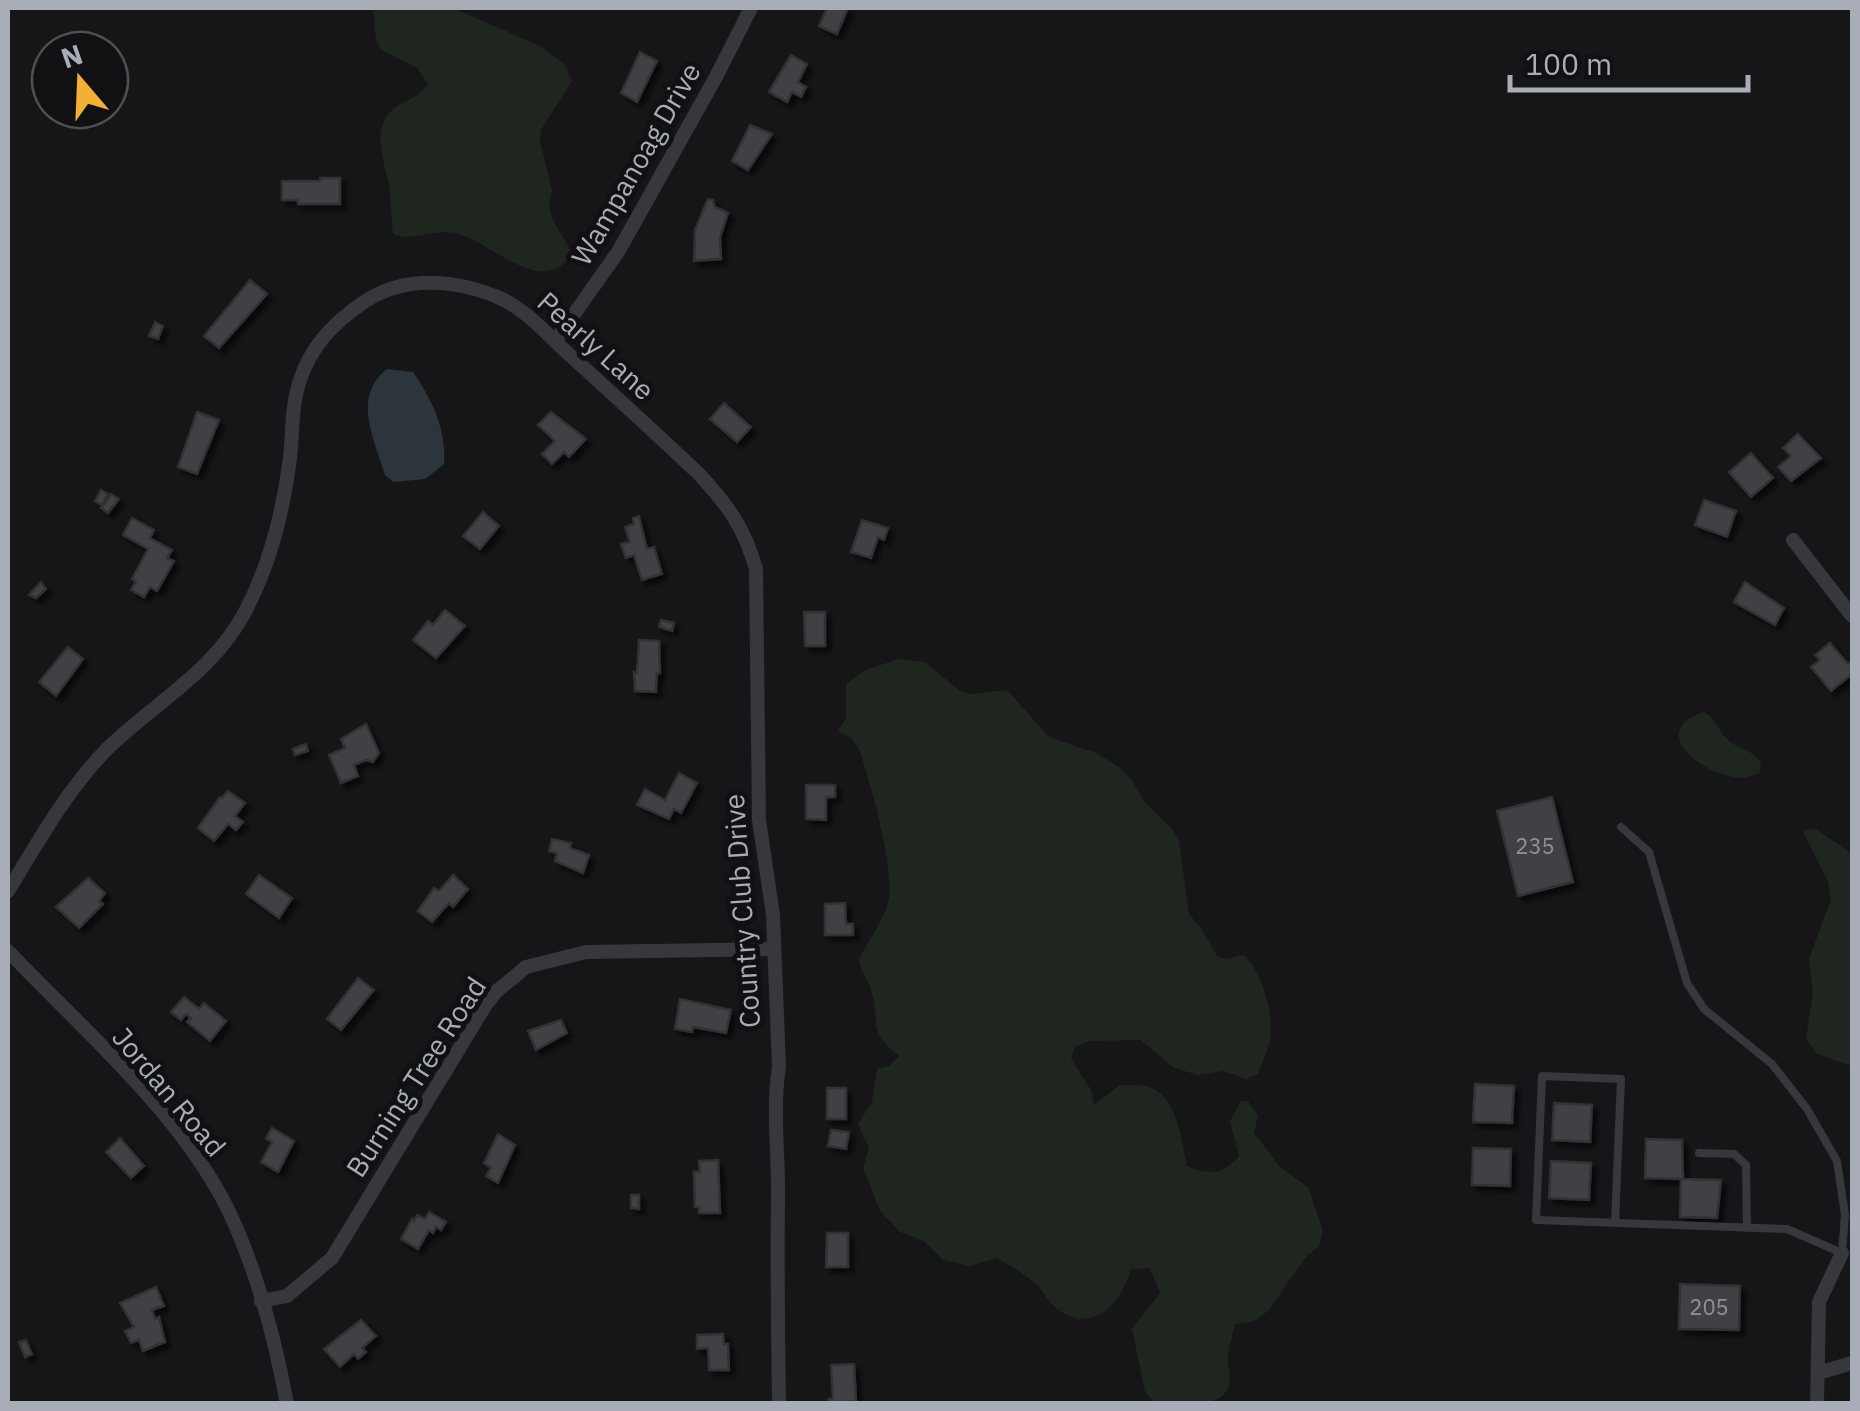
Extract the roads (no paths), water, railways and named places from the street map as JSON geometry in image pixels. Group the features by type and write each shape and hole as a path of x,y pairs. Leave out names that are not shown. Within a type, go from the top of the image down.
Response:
{"street":[{"name":"Wampanoag Drive","path":"554,342 618,252 751,8"},
{"name":"Pearly Lane","path":"8,892 86,772 112,744 199,671 247,610 275,541 290,452 291,412 300,378 316,345 330,329 373,296 433,282 475,289 506,300 700,475 746,536"},
{"name":"Country Club Drive","path":"746,536 756,569 759,820 773,916 780,1067 776,1088 775,1242 779,1404"},
{"path":"1793,540 1852,616"},
{"name":"Burning Tree Road","path":"261,1302 287,1296 332,1258 485,1006 526,967 586,952 774,949"},
{"name":"Jordan Road","path":"8,951 140,1088 190,1149 236,1226 272,1330 286,1404"},
{"path":"1817,1404 1820,1302 1842,1253"},
{"path":"1818,1373 1852,1363"}],"lane":[{"path":"1616,1223 1621,1079 1542,1076 1536,1220 1747,1228 1787,1229 1842,1253 1844,1215 1837,1161 1807,1109 1772,1064 1704,1009 1687,983 1649,852 1622,827"},
{"path":"1699,1152 1734,1154 1746,1166 1747,1228"}]}
